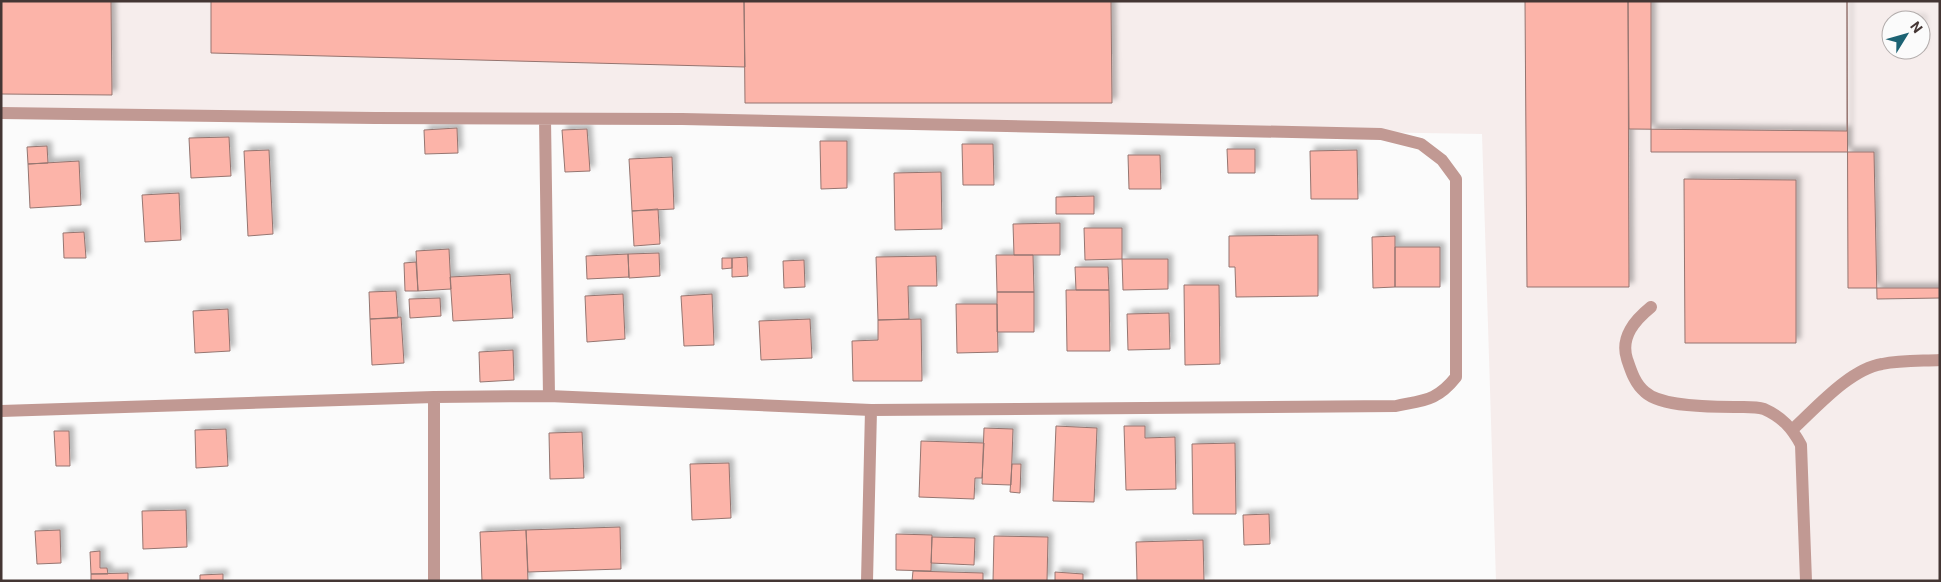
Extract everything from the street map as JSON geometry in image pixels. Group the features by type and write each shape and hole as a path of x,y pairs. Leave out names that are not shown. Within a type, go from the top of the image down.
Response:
{"street":[{"path":"1,113 682,120 1381,134 1421,144 1442,160 1456,180 1456,376 1448,388 1434,398 1396,406 871,410 549,396 434,397 1,411"},
{"path":"545,119 549,396"},
{"path":"1650,308 1636,320 1629,332 1626,343 1626,354 1634,377 1645,392 1656,400 1694,406 1762,408 1780,417 1793,429 1801,445 1806,581"},
{"path":"1793,429 1848,380 1864,371 1881,364 1940,360"},
{"path":"434,397 434,581"},
{"path":"867,581 871,410"}],"shaded area":[{"path":"1,1 1940,1 1940,581 1496,581 1482,134 1,109"}],"building":[{"path":"1,1 111,1 112,95 1,94"},
{"path":"211,1 744,1 745,67 211,53"},
{"path":"744,1 1111,1 1112,103 745,103"},
{"path":"1525,1 1628,1 1629,287 1527,287"},
{"path":"1628,1 1847,1 1847,131 1629,129"},
{"path":"1651,1 1940,1 1940,298 1877,299 1874,152 1651,152"},
{"path":"1847,1 1940,1 1940,288 1848,288"},
{"path":"457,128 458,153 425,154 424,130"},
{"path":"587,129 590,171 565,172 562,130"},
{"path":"229,137 231,176 191,178 189,138"},
{"path":"820,141 847,141 847,188 821,189"},
{"path":"962,144 993,144 994,185 963,185"},
{"path":"47,146 48,163 28,164 27,147"},
{"path":"1227,149 1255,149 1255,173 1228,173"},
{"path":"269,150 273,234 248,236 244,151"},
{"path":"1357,150 1358,199 1311,199 1310,151"},
{"path":"1128,155 1160,155 1161,189 1129,189"},
{"path":"672,157 674,209 632,211 629,159"},
{"path":"79,161 81,205 30,208 28,164"},
{"path":"941,172 942,229 895,230 894,173"},
{"path":"1684,179 1796,180 1796,343 1685,343"},
{"path":"179,193 181,240 145,242 142,195"},
{"path":"1094,196 1094,214 1056,214 1056,197"},
{"path":"658,209 660,244 634,246 632,211"},
{"path":"1060,223 1060,255 1014,255 1013,224"},
{"path":"1084,228 1122,228 1122,259 1085,260"},
{"path":"84,232 86,258 64,258 63,233"},
{"path":"1318,235 1318,296 1236,297 1235,267 1229,267 1229,236"},
{"path":"1395,236 1395,287 1373,288 1372,237"},
{"path":"1395,247 1440,247 1440,287 1395,287"},
{"path":"449,249 451,289 418,291 416,251"},
{"path":"659,253 660,276 629,278 628,254"},
{"path":"628,254 629,277 587,279 586,256"},
{"path":"996,255 1033,255 1034,292 997,292"},
{"path":"936,256 937,286 908,286 909,319 878,320 876,257"},
{"path":"747,257 748,276 732,277 732,258"},
{"path":"722,258 732,258 732,268 722,269"},
{"path":"1122,259 1168,259 1168,289 1123,290"},
{"path":"804,260 805,287 784,288 783,261"},
{"path":"416,262 418,291 405,291 404,263"},
{"path":"1075,267 1108,267 1109,290 1076,290"},
{"path":"510,274 513,318 453,321 450,277"},
{"path":"1184,285 1219,285 1220,364 1185,365"},
{"path":"1066,290 1109,290 1110,351 1067,351"},
{"path":"396,291 398,318 370,319 369,292"},
{"path":"997,292 1034,292 1034,332 997,332"},
{"path":"623,294 625,339 587,342 585,296"},
{"path":"712,294 714,345 684,346 681,296"},
{"path":"440,298 441,316 410,318 409,299"},
{"path":"956,304 997,304 998,352 957,353"},
{"path":"228,309 230,351 195,353 193,311"},
{"path":"1169,313 1170,349 1128,350 1127,314"},
{"path":"401,317 404,363 372,365 370,319"},
{"path":"810,319 812,358 761,360 759,321"},
{"path":"921,319 922,381 853,381 852,341 878,340 878,320"},
{"path":"513,350 514,380 480,382 479,352"},
{"path":"1056,426 1097,428 1094,502 1053,501"},
{"path":"1124,426 1145,426 1145,438 1175,437 1176,489 1126,490"},
{"path":"984,428 1013,429 1011,485 982,484"},
{"path":"226,429 228,466 196,468 195,430"},
{"path":"54,431 69,431 70,466 56,466"},
{"path":"582,432 584,478 550,479 549,433"},
{"path":"921,441 984,443 982,478 975,478 974,499 919,497"},
{"path":"1235,443 1236,514 1193,514 1192,444"},
{"path":"729,463 731,518 692,520 690,464"},
{"path":"1012,464 1021,464 1020,493 1010,492"},
{"path":"186,510 187,547 143,549 142,511"},
{"path":"1269,514 1270,544 1244,545 1243,515"},
{"path":"620,527 621,569 528,572 526,530"},
{"path":"60,530 61,563 37,564 35,531"},
{"path":"526,530 528,581 482,581 480,532"},
{"path":"896,534 932,535 931,571 896,570"},
{"path":"994,536 1048,537 1047,581 993,581"},
{"path":"932,537 975,538 974,565 931,563"},
{"path":"1203,540 1204,581 1137,581 1136,542"},
{"path":"100,551 100,568 107,568 108,574 91,574 90,552"},
{"path":"913,571 983,573 983,581 912,581"},
{"path":"1055,572 1083,574 1083,581 1055,581"},
{"path":"128,573 128,581 91,581 91,574"},
{"path":"223,574 223,581 200,581 200,575"}]}
